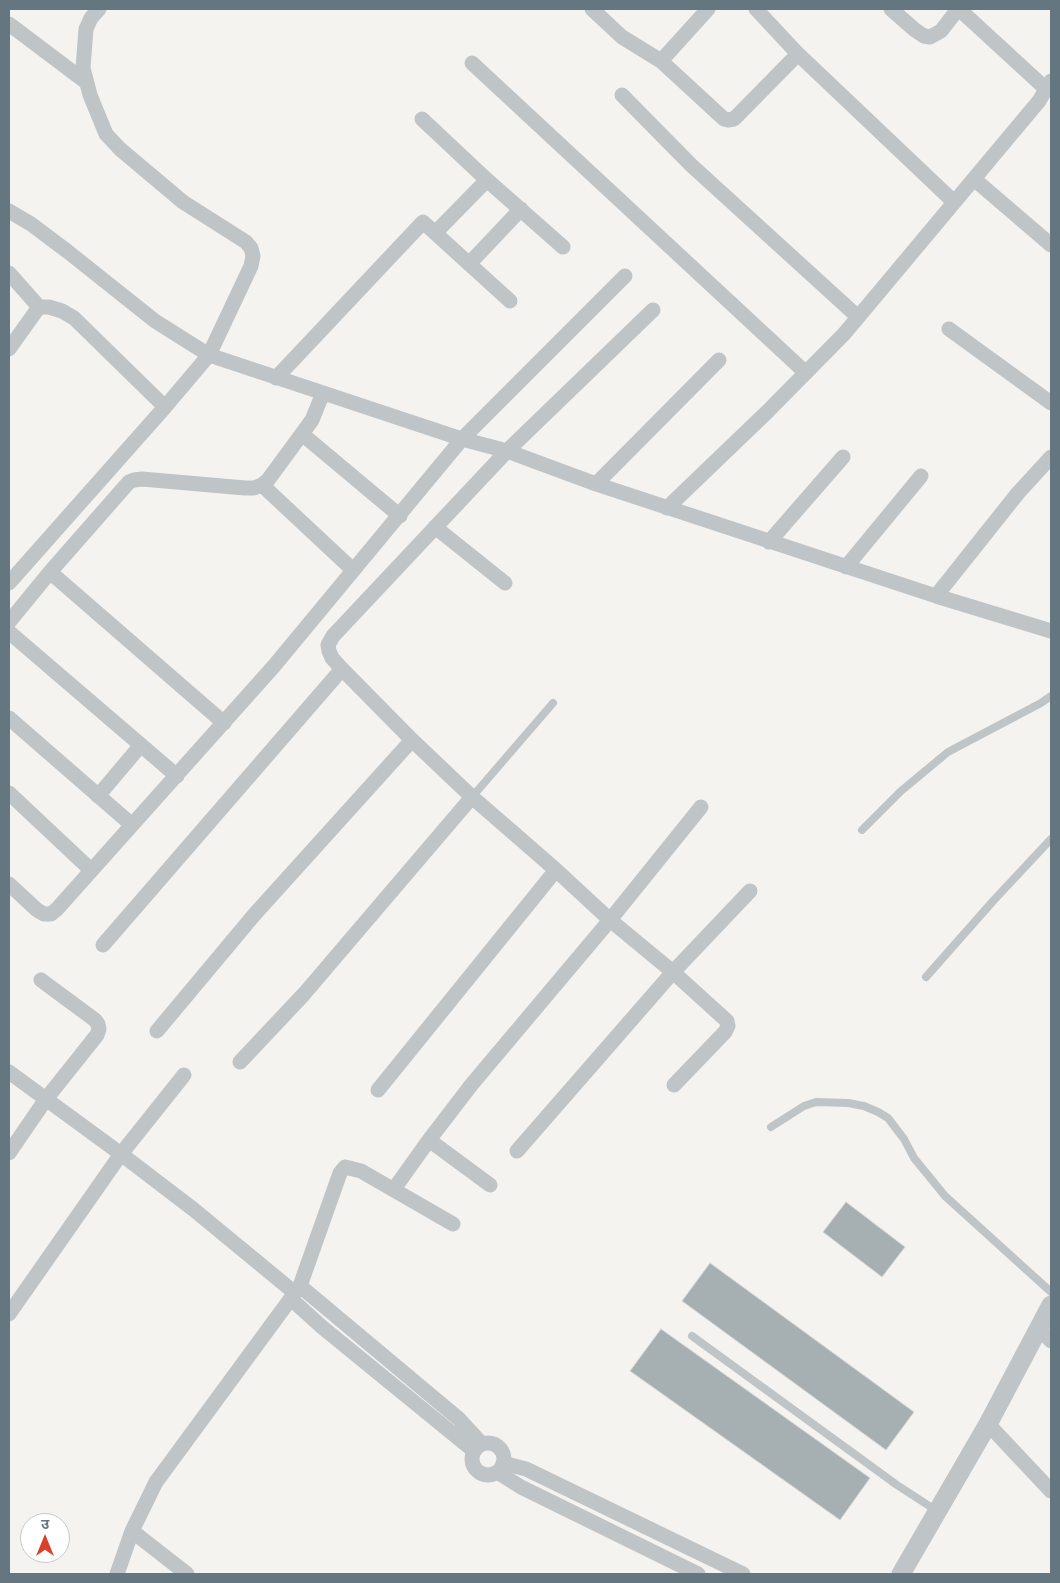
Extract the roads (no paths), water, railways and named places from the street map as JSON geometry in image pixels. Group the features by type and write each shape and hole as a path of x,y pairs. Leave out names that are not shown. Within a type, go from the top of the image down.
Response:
{"street":[{"path":"9,583 166,407 209,355 253,256 251,248 246,242 183,202 120,149 106,134 90,95 84,68 86,29 91,18 99,9"},
{"path":"592,9 622,37 661,61 724,119 728,120 734,119 798,54"},
{"path":"661,61 708,9"},
{"path":"756,9 798,54 954,202"},
{"path":"667,508 844,334 954,202 1047,95 958,9 942,31 930,37 924,36 915,30 891,9"},
{"path":"9,24 86,82"},
{"path":"472,63 806,373"},
{"path":"622,95 691,165 858,317"},
{"path":"422,119 563,247"},
{"path":"974,179 1051,245"},
{"path":"435,233 487,180"},
{"path":"469,264 521,209"},
{"path":"9,211 31,224 155,321 209,355 462,439 506,451 596,484 769,542 936,596 1051,630"},
{"path":"276,378 423,222 510,301"},
{"path":"9,272 39,306 62,311 74,318 166,407"},
{"path":"9,884 37,910 44,914 51,914 57,909 274,666 462,439 625,276"},
{"path":"9,349 39,306"},
{"path":"653,310 506,451 332,636 328,644 332,658 412,740 610,920 673,972 727,1021 728,1026 725,1032 674,1085"},
{"path":"949,329 1051,402"},
{"path":"596,484 719,360"},
{"path":"9,622 129,482 134,480 245,488 262,486 312,420 323,393"},
{"path":"302,434 400,516"},
{"path":"769,542 843,457"},
{"path":"936,596 1018,494 1051,457"},
{"path":"846,567 921,476"},
{"path":"262,486 353,570"},
{"path":"435,527 505,583"},
{"path":"50,572 224,723"},
{"path":"9,632 177,776"},
{"path":"103,945 342,669"},
{"path":"9,718 132,825"},
{"path":"157,1031 254,915 412,740"},
{"path":"98,796 141,745"},
{"path":"9,792 91,870"},
{"path":"240,1062 304,994 472,796"},
{"path":"394,1189 472,1084 610,920 701,807"},
{"path":"378,1090 556,870"},
{"path":"517,1151 673,972 750,891"},
{"path":"9,1153 46,1099 99,1029 95,1020 42,980"},
{"path":"9,1072 193,1209 295,1293 322,1327 478,1447"},
{"path":"10,1308 121,1154 184,1075"},
{"path":"429,1140 490,1185"},
{"path":"117,1574 132,1531 156,1482 295,1293 340,1173 345,1167 361,1171 453,1224"},
{"path":"901,1574 988,1424 1045,1335 1051,1305"},
{"path":"988,1424 1051,1491"},
{"path":"500,1468 503,1454 497,1446 487,1443 478,1447 472,1461 477,1471 486,1475 500,1468 526,1469 743,1574"},
{"path":"500,1468 521,1487 698,1574"},
{"path":"132,1531 187,1574"}],"lane":[{"path":"862,830 901,791 948,752 1051,696"},
{"path":"472,796 553,703"},
{"path":"926,977 1051,839"},
{"path":"771,1127 804,1106 816,1102 848,1103 864,1106 883,1115 888,1118 904,1139 914,1158 945,1196 1051,1292"},
{"path":"692,1336 898,1485 937,1511"}]}
